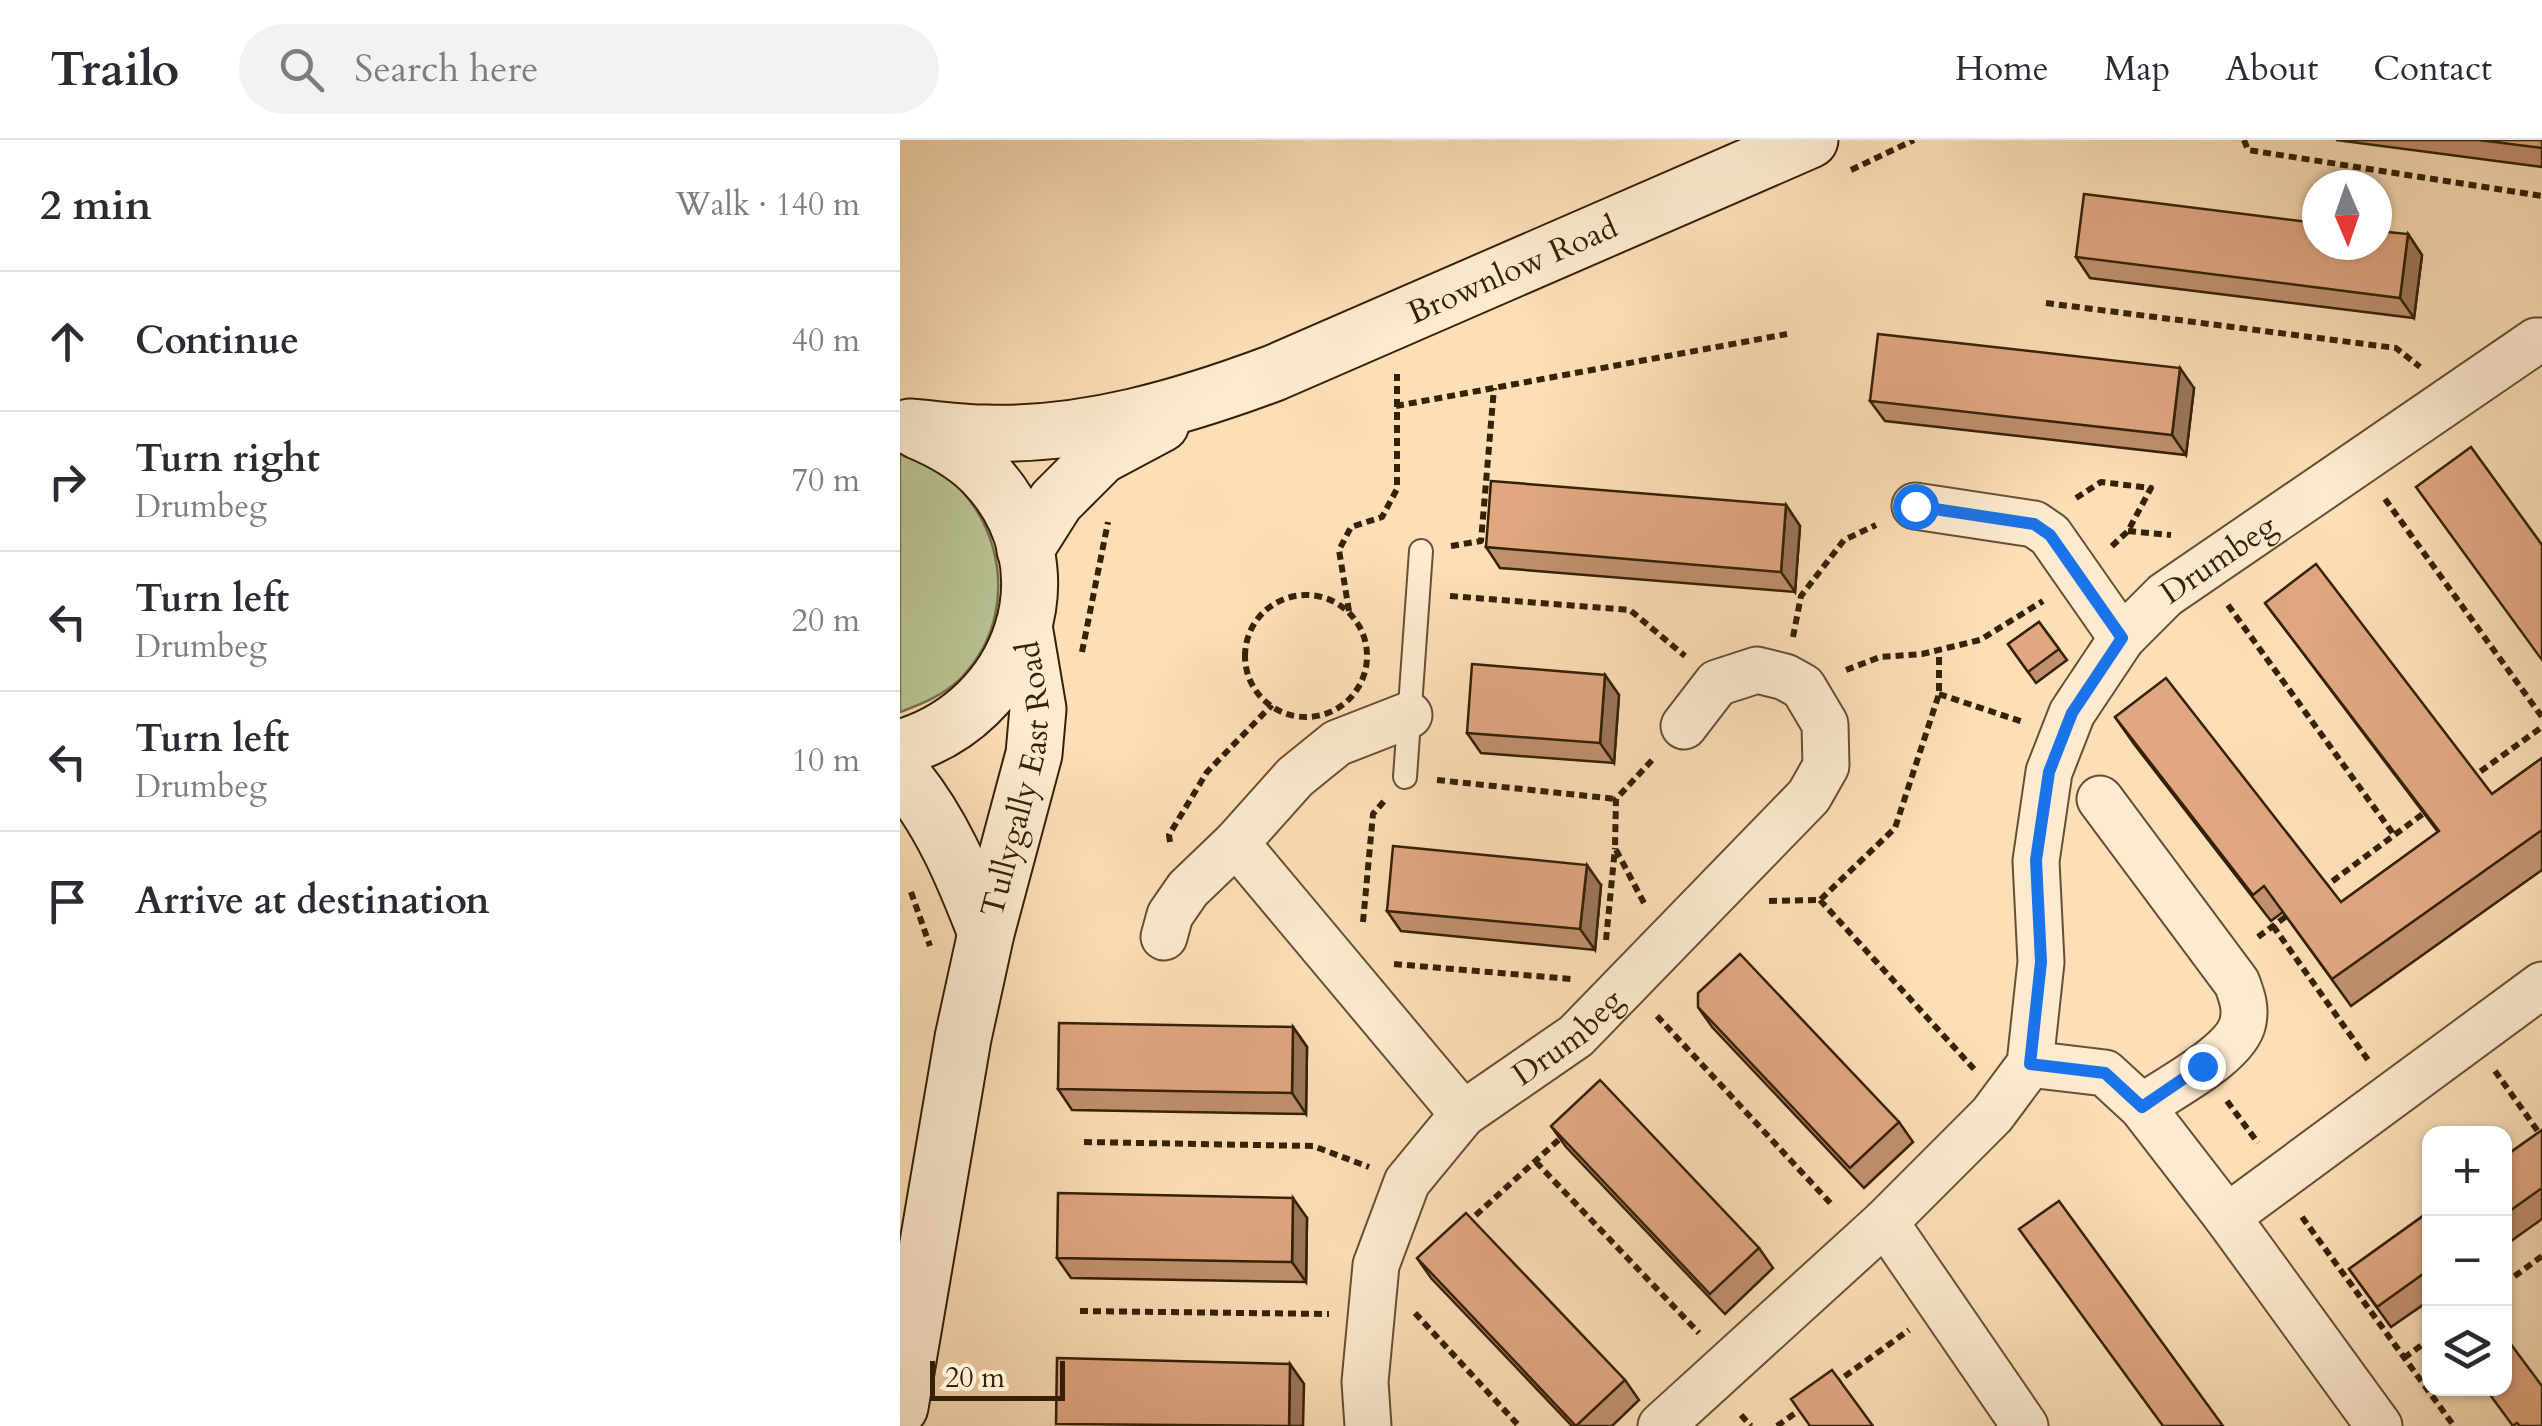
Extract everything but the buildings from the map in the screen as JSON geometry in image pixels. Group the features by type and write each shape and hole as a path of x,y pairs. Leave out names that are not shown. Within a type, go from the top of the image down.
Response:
{"main road":[{"name":"Brownlow Road","path":"905,426 988,433 1030,432 1116,420 1212,396 1828,156"},
{"name":"Brownlow Road","path":"1024,550 1056,501 1102,456 1212,396"},
{"path":"900,748 926,741 962,721 990,695 1011,663 1024,626 1029,588 1024,550 1010,509 984,473 950,445 905,426"},
{"name":"Tullygally East Road","path":"900,1407 963,1038 986,932 1034,754 1038,709 1024,626"},
{"name":"Tullygally East Road","path":"900,772 952,847 986,932"}],"street":[{"name":"Drumbeg","path":"2030,1064 2041,962 2036,860 2049,772 2072,713 2122,638 2164,595 2536,341 2542,341"},
{"path":"1915,506 2034,524 2050,535 2122,638"},
{"path":"1684,726 1717,682 1757,670 1794,682"},
{"name":"Drumbeg","path":"1368,1426 1365,1382 1376,1265 1407,1182 1463,1114 1576,1036 1606,983 1666,944 1809,796 1826,766 1825,724 1794,682"},
{"path":"1164,937 1170,915 1188,889 1236,844 1296,777 1337,743 1409,715"},
{"path":"2100,799 2237,984 2244,1004 2243,1026 2227,1049 2142,1107"},
{"path":"1236,844 1354,970 1463,1114"},
{"path":"2228,1217 2542,985"},
{"path":"1661,1426 1885,1222 1992,1115 2030,1064 2105,1073 2142,1107 2228,1217 2379,1426"},
{"path":"1885,1222 2025,1426"}],"lane":[{"path":"1405,777 1420,551"}],"path":[{"path":"1828,156 1914,140"},
{"path":"2244,140 2248,150 2542,196"},
{"path":"2046,303 2396,348 2457,395"},
{"path":"1396,406 1787,334"},
{"path":"1349,611 1339,550 1350,527 1382,517 1397,490 1398,358"},
{"path":"1420,551 1481,541 1494,388"},
{"path":"2358,462 2542,718"},
{"path":"1915,506 1844,540 1801,596 1794,682 1880,657 1938,651 1980,640 2080,578 2128,531 2151,488 2101,482 2034,524"},
{"path":"1080,660 1110,511"},
{"path":"2202,569 2394,834"},
{"path":"1311,594 1349,611 1366,644 1367,664 1362,682 1351,698 1318,716 1299,717 1272,705 1250,681 1246,661 1247,640 1256,620 1271,606 1290,597 1311,594"},
{"path":"1418,594 1630,610 1717,682"},
{"path":"1706,902 1820,900 1895,828 1939,694 1938,651"},
{"path":"1939,694 2009,716 2062,740"},
{"path":"1188,889 1170,870 1169,835 1207,772 1272,705"},
{"path":"1613,873 1616,799 1684,726"},
{"path":"2468,780 2542,726"},
{"path":"1616,799 1405,777 1373,814 1354,970 1606,983 1833,1206"},
{"path":"2318,892 2438,802"},
{"path":"1615,848 1666,944"},
{"path":"1820,900 1984,1080 1977,1092 1992,1115"},
{"path":"2222,964 2304,903"},
{"path":"2273,926 2392,1095"},
{"path":"2471,1038 2542,1138"},
{"path":"2202,1066 2454,1426"},
{"path":"1466,1224 1575,1124"},
{"path":"1084,1142 1313,1146 1407,1182"},
{"path":"1536,1162 1703,1338"},
{"path":"2512,1278 2542,1256"},
{"path":"1376,1265 1519,1426"},
{"path":"1822,1393 1942,1305"},
{"path":"1080,1312 1371,1315"},
{"path":"2404,1358 2422,1345"},
{"path":"1778,1426 1808,1404"}],"green space":[{"path":"900,452 933,467 960,489 980,517 993,548 998,582 995,616 983,648 961,678 940,694 900,712"}],"route":[{"path":"1915,506 2034,524 2050,535 2122,638 2072,713 2049,772 2036,860 2041,962 2030,1064 2105,1073 2142,1107 2202,1066"}]}
